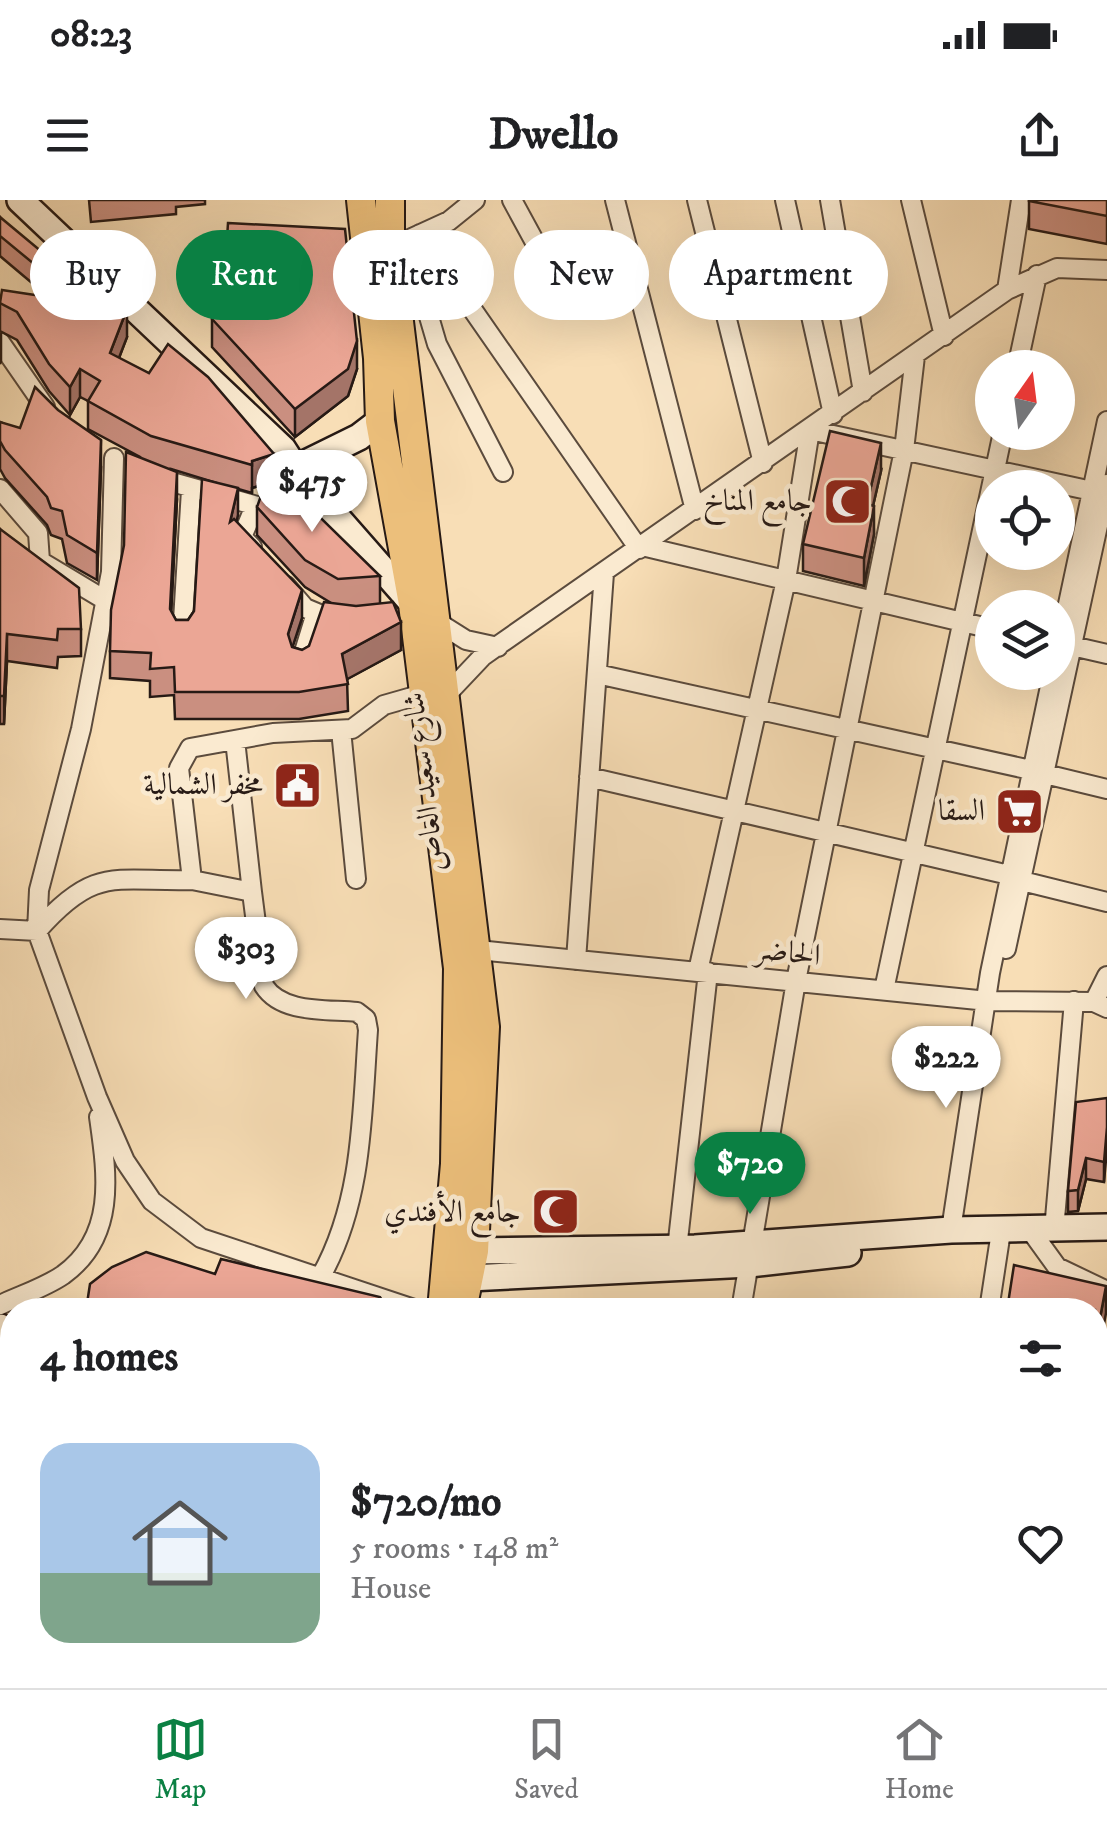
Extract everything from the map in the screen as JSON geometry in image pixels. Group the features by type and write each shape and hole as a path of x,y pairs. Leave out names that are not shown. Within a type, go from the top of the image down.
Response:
{"main road":[{"path":"20,200 293,464 407,608"},
{"path":"361,200 378,358 380,421 407,608 437,693 458,968 455,1164 443,1298"},
{"name":"شارع سعيد العاص","path":"390,200 390,230"},
{"name":"شارع سعيد العاص","path":"399,320 439,623 437,693 478,950 485,1027 472,1264 465,1298"},
{"path":"293,464 358,437 380,421"},
{"path":"472,1264 751,1254 1107,1227"},
{"path":"472,1264 677,1248 751,1254 950,1230 1027,1233"}],"street":[{"path":"429,230 449,221 475,200"},
{"path":"512,200 528,230"},
{"path":"615,200 694,510"},
{"path":"698,200 763,463"},
{"path":"785,200 832,414"},
{"path":"830,200 863,392"},
{"path":"911,200 944,336"},
{"path":"1007,290 1021,200"},
{"path":"192,880 179,768 190,748 352,729 384,705 437,693 1007,290 1037,274 1076,266 1107,270"},
{"path":"1021,350 1037,274"},
{"path":"430,320 437,344 504,472"},
{"path":"480,320 640,548 975,625"},
{"path":"115,322 153,328"},
{"path":"0,342 44,406 65,425"},
{"path":"743,1298 796,981 904,450 915,356"},
{"path":"0,378 14,361"},
{"path":"1075,597 1103,490 1107,422"},
{"path":"810,430 996,470 1000,450"},
{"path":"677,1248 703,972 734,811 786,580 810,430"},
{"path":"293,464 268,509 137,472 108,454 111,572 80,729 39,890 37,930 97,1097 138,1184 174,1221 201,1238 383,1298"},
{"path":"1075,485 1103,490"},
{"path":"0,490 38,534 40,561 105,600"},
{"path":"182,638 191,490"},
{"path":"255,506 242,536 305,608 350,624 367,620"},
{"path":"884,990 975,567"},
{"path":"576,960 604,574"},
{"path":"300,665 316,613"},
{"path":"439,623 466,640 498,647"},
{"path":"1075,649 1107,654"},
{"path":"597,674 1107,789"},
{"path":"1038,772 1050,690"},
{"path":"950,1230 988,1001 1000,975 1015,878 1054,690"},
{"path":"340,730 356,879"},
{"path":"236,740 264,986 272,998 285,1005 357,1012 366,1019 368,1030 358,1162 338,1245 321,1276"},
{"path":"590,777 1107,902"},
{"path":"0,929 37,930 62,903 96,882 131,876 192,880 252,892"},
{"name":"الحاضر","path":"478,950 988,1001 1100,1005"},
{"path":"1100,1005 1107,976"},
{"path":"995,1298 1027,1233 1074,1002"},
{"path":"17,1298 54,1280 80,1260 96,1235 108,1194 97,1097"},
{"path":"108,1194 138,1184"},
{"path":"1027,1233 1058,1267 1105,1286"}],"building":[{"path":"1107,200 1107,216 1029,201"},
{"path":"0,217 30,242 30,261 0,236"},
{"path":"228,223 345,229 333,230 333,320 355,320 357,341 348,369 295,409 213,320 313,320 313,230 228,230"},
{"path":"2,290 30,294 30,320 123,320 110,353 149,373 168,344 208,377 274,454 252,461 252,465 151,436 88,401 100,381 80,369 70,387 49,364 17,312 0,303"},
{"path":"35,387 58,410 101,440 97,553 67,535 62,511 51,508 47,497 0,441 0,422 20,428"},
{"path":"830,431 881,443 867,504 874,506 864,558 803,544"},
{"path":"126,452 177,472 170,609 176,620 188,620 194,611 202,479 238,488 230,522 234,519 302,590 288,634 292,647 302,650 309,646 324,602 356,606 393,602 401,622 342,654 348,684 299,692 175,692 174,667 150,669 151,653 110,651 111,610 124,545"},
{"path":"284,482 380,576 338,579 305,560 257,507 262,493 273,493"},
{"path":"0,529 79,588 81,629 58,629 57,640 7,634 4,696 0,696"},
{"path":"1107,1098 1104,1162 1086,1158 1078,1190 1068,1191 1076,1102"},
{"path":"146,1252 215,1274 221,1259 381,1298 88,1298 90,1284 112,1267"},
{"path":"1014,1265 1106,1286 1104,1298 1009,1298"}],"place":[{"name":"جامع المناخ","path":"847,501"},
{"name":"مخفر الشمالية","path":"298,785"},
{"name":"السقا","path":"1020,811"},
{"name":"جامع الأفندي","path":"556,1212"}]}
